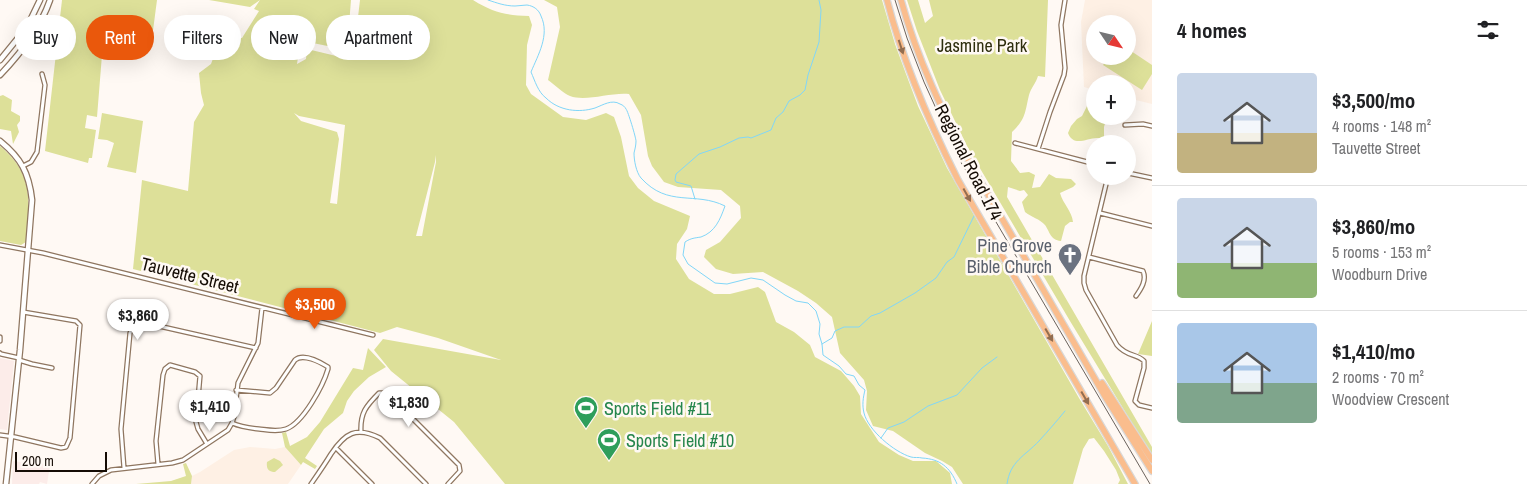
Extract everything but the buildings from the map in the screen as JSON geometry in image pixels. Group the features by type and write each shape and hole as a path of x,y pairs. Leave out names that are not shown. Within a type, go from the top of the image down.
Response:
{"highway":[{"name":"Regional Road 174","path":"887,0 909,71 946,156 1134,484"},
{"name":"Regional Road 174","path":"901,0 927,75 952,130 1106,398 1152,471"},
{"path":"1079,350 1152,460"}],"street":[{"path":"0,60 27,27 40,0"},
{"path":"0,75 37,29 50,0"},
{"path":"1038,149 1064,75 1061,25 1065,0"},
{"path":"23,166 31,162 37,152 45,85 42,74"},
{"path":"1136,124 1152,126"},
{"path":"0,141 14,154 23,166 32,200 19,359 6,484"},
{"path":"1015,143 1086,162"},
{"path":"1136,175 1152,178"},
{"path":"1106,185 1084,276 1084,283 1086,290 1122,351 1144,360 1144,368 1135,399 1136,403 1152,408"},
{"path":"1100,213 1152,226"},
{"name":"Tauvette Street","path":"0,244 373,335"},
{"path":"1089,257 1142,271 1144,279 1141,289 1136,296"},
{"path":"92,484 104,472 111,470 183,460 222,435 232,423 238,383 258,343 262,308"},
{"path":"0,435 61,448 66,447 70,438 80,325 76,321 23,312"},
{"path":"124,468 121,429 130,333 133,326 141,322 256,348"},
{"path":"0,353 32,364 52,368"},
{"path":"232,423 244,427 274,430 288,428 295,424 323,384 328,367 322,363 299,357 276,388 270,393 236,390"},
{"path":"158,464 156,441 163,376 165,369 170,365 195,372 200,376 196,422 198,429 208,444"},
{"path":"361,432 362,414 367,406 380,393 387,393 459,465 460,472 448,484"},
{"path":"311,484 316,481 345,437 361,432 373,434 380,438 426,484"},
{"path":"336,448 372,484"}],"shaded area":[{"path":"1085,0 1152,0 1152,104 1136,100 1136,75 1086,75 1086,88 1084,87 1081,22"},
{"path":"0,358 14,361 7,430 0,429"},
{"path":"250,447 275,449 285,447 301,465 288,484 191,484 192,476 234,450"},
{"path":"13,461 50,465 47,484 40,482 39,484 12,484"}],"green space":[{"path":"62,0 157,0 154,23 154,15 86,15 86,60 102,60 97,117 87,115 85,128 96,130 92,158 89,158 88,163 45,151 55,60 76,60 76,15 60,15"},
{"path":"209,0 260,0 250,7"},
{"path":"260,0 351,0 350,15 326,15 326,46 316,44 316,15 256,15 259,11 254,9"},
{"path":"360,0 473,0 487,8 500,12 529,16 532,25 527,45 526,85 531,94 563,117 586,120 606,113 614,117 621,137 629,176 638,188 654,201 690,216 687,229 677,244 676,259 689,279 714,294 730,294 758,287 765,292 776,322 794,332 810,345 815,357 841,371 854,386 860,396 861,414 879,442 899,455 913,461 936,461 950,473 952,484 505,484 454,422 391,371 374,350 383,339 501,360 438,338 397,327 380,333 133,269 142,180 188,191 194,122 204,105 199,73 211,64 212,60 241,60 242,38 251,24 251,60 298,60 297,64 304,60 316,60 316,51 326,54 326,60 430,60 430,15 358,15","holes":["294,113 299,116 345,125 337,204 330,203 339,139 337,132 301,121","435,155 436,162 422,236 416,236 435,162"]},
{"path":"544,0 882,0 895,44 918,106 947,168 1108,446 1128,484 1118,484 1120,480 1116,470 1094,438 1089,439 1083,449 1073,484 963,484 952,467 925,453 893,431 873,426 866,410 867,391 864,380 840,353 832,317 798,291 763,272 733,274 716,269 704,257 706,250 720,242 741,218 740,206 721,190 678,187 664,182 652,166 648,156 641,115 629,94 576,98 567,95 548,80 560,27 557,7"},
{"name":"Jasmine Park","path":"907,0 918,0 925,23 933,16 929,0 1048,0 1045,77 1038,76 1030,92 1026,111 1012,132 1011,161 1020,173 1029,172 1035,175 1032,188 1040,187 1049,174 1056,178 1071,179 1076,184 1060,193 1073,222 1065,226 1061,241 1057,240 1052,237 1043,223 1025,212 1022,202 1028,195 1024,190 1020,191 1008,187 1007,197 1152,447 1152,456 968,148 940,90"},
{"path":"1136,54 1152,65 1152,74 1142,90 1136,86 1136,75 1119,75 1103,65 1136,65"},
{"path":"3,95 12,100 11,111 20,116 20,121 17,125 19,132 13,144 11,131 0,129 0,96"},
{"path":"1086,108 1086,125 1105,125 1104,135 1086,135 1086,140 1080,141 1075,141 1071,138 1068,133 1071,126 1082,116"},
{"path":"102,113 143,121 136,173 107,167 114,143 98,139"},
{"path":"0,146 19,168 27,190 26,242 21,245 0,241"},
{"path":"1152,321 1152,356 1138,354"},
{"path":"368,348 386,367 369,377 354,391 347,401 343,413 324,429 305,458 317,466 315,469 303,462 301,465 285,447 282,433 286,432 290,446 307,437 320,422 353,368 363,370"},
{"path":"274,458 283,465 275,472 268,470 267,467 267,462"},
{"path":"186,463 192,476 191,484 136,484 171,481 186,476 183,464"}],"waterway":[{"path":"488,0 515,6 527,5 536,9 540,14 544,38 531,72 543,96 557,106 569,110 589,110 611,102 622,105 627,111 635,135 634,159 641,178 661,193 714,202 725,206 719,221 710,232 685,242 683,255 688,264 715,283 727,284 751,278 763,280 796,301 808,303 816,311 820,324 819,334 823,355 839,366 846,374 854,376 859,385 865,390 864,413 866,420 876,433 904,454 934,460 944,465 957,484"},
{"path":"695,199 691,186 676,182 676,174 699,154 739,138 751,138 771,130 776,118 783,112 789,101 805,90 819,42 821,10 819,0"},
{"path":"822,344 832,338 835,331 844,327 859,327 871,316 880,313 915,293 936,278 947,262 954,257 974,216"},
{"path":"881,438 888,428 904,422 928,406 957,395 982,368 997,357"},
{"path":"1007,484 1015,464 1039,441 1065,411"}],"tram line":[{"path":"895,0 924,82 959,159 1150,484"}],"place":[{"name":"Pine Grove Bible Church","path":"1070,276"},
{"name":"Sports Field #11","path":"586,429"},
{"name":"Sports Field #10","path":"609,461"}]}
